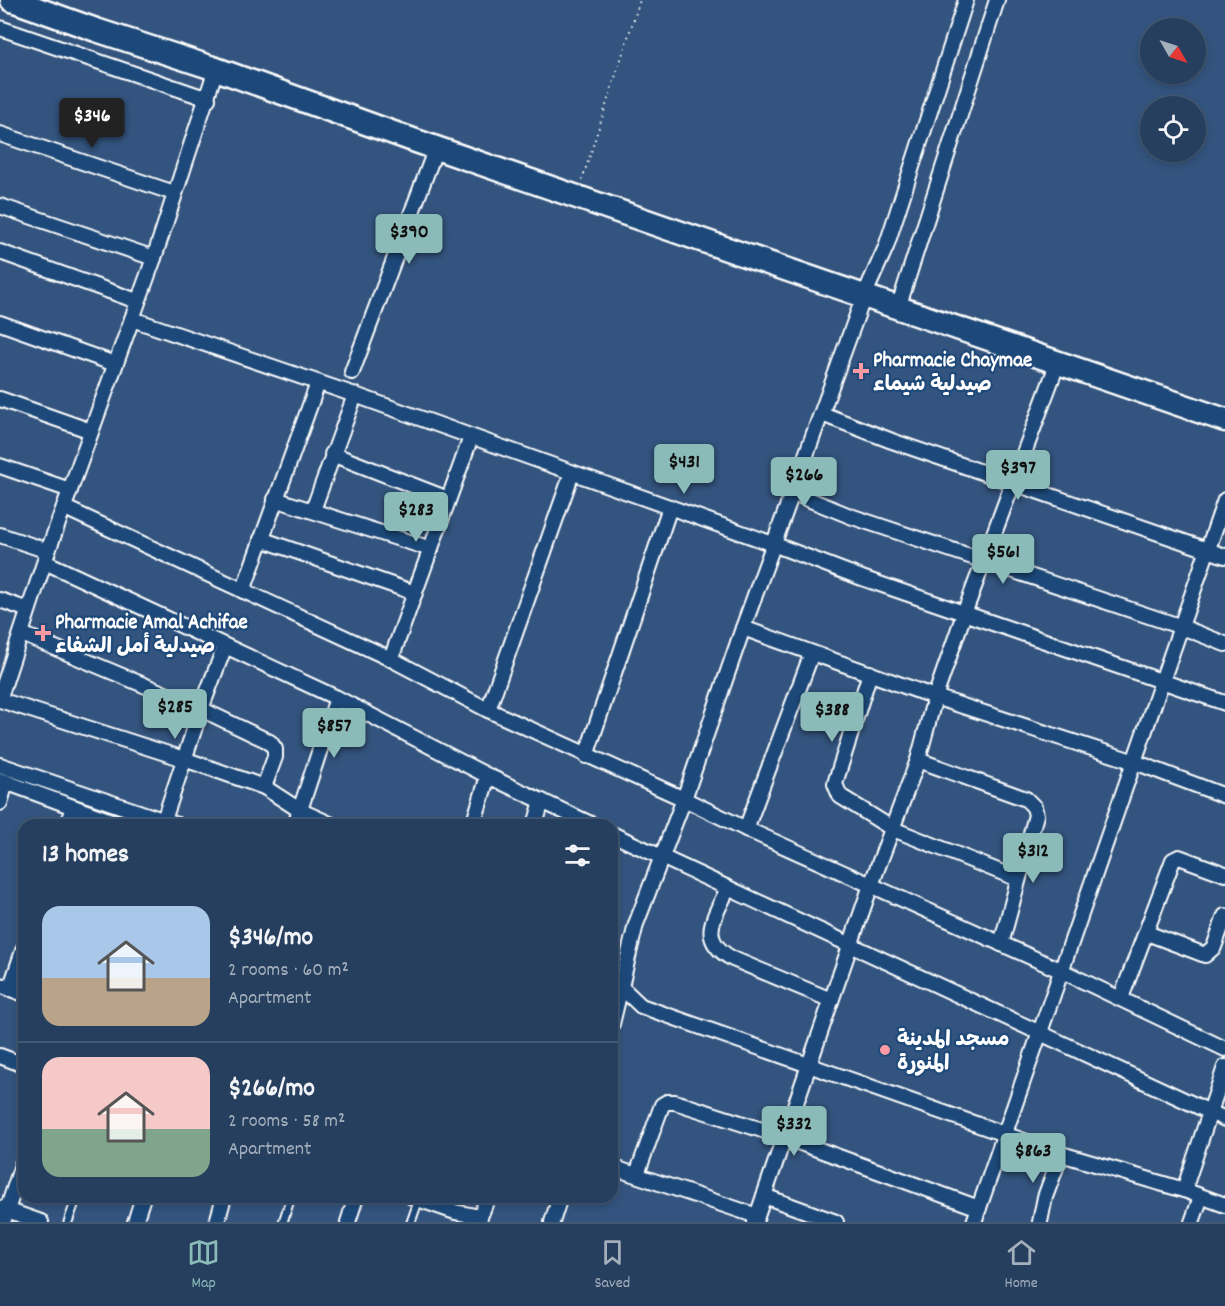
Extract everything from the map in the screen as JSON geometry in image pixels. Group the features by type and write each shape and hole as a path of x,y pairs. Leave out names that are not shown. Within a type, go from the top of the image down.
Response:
{"main road":[{"path":"12,0 1225,420"}],"street":[{"path":"618,983 631,940 684,799 773,544 794,493 864,296 886,247 966,0"},
{"path":"898,308 997,0"},
{"path":"0,28 208,99"},
{"path":"216,69 154,258 46,557 22,634 3,672 0,698 264,787 301,811 319,819"},
{"path":"0,134 174,193"},
{"path":"352,372 436,148"},
{"path":"0,206 154,258"},
{"path":"0,252 137,301"},
{"path":"132,319 355,395 964,614 1225,703"},
{"path":"0,323 115,364"},
{"path":"618,1169 756,1219 850,944 918,760 935,697 964,614 1058,362"},
{"path":"243,591 318,384"},
{"path":"313,510 355,395"},
{"path":"0,399 91,431"},
{"path":"822,414 892,441 1225,556"},
{"path":"391,660 471,437"},
{"path":"332,454 448,499"},
{"path":"0,466 70,490"},
{"path":"488,710 572,473"},
{"path":"794,493 850,516 1182,627 1225,644"},
{"path":"275,499 431,549"},
{"path":"974,1222 1225,500"},
{"path":"586,756 670,507"},
{"path":"65,508 391,660 488,710 586,756 1121,998 1225,1049"},
{"path":"0,535 225,646 338,698 488,776 580,819"},
{"path":"261,539 415,593"},
{"path":"0,600 28,610"},
{"path":"743,628 935,697 1135,762 1225,796"},
{"path":"22,634 201,709 270,742 275,749 275,757 264,787"},
{"path":"164,819 225,646"},
{"path":"746,829 812,653"},
{"path":"870,673 835,784 840,796 893,829 1018,879"},
{"path":"298,819 338,698"},
{"path":"918,760 1026,799 1031,803 1036,815 1001,944"},
{"path":"0,765 161,819"},
{"path":"475,819 488,776"},
{"path":"0,803 3,781 107,819"},
{"path":"537,819 542,801"},
{"path":"69,819 74,807"},
{"path":"618,837 1225,1119"},
{"path":"1121,998 1173,860 1179,857 1225,874"},
{"path":"728,888 711,926 711,937 715,945 733,959 831,1000"},
{"path":"1147,933 1205,955 1214,947 1225,916"},
{"path":"5,987 18,960"},
{"path":"618,987 641,1006 1061,1154 1184,1190 1225,1205"},
{"path":"618,1008 641,1006"},
{"path":"0,1056 18,1063"},
{"path":"1184,1190 1225,1067"},
{"path":"637,1174 662,1105 667,1102 684,1105 784,1137 979,1208"},
{"path":"1040,1222 1045,1197 1061,1154"},
{"path":"18,1176 4,1214 41,1222"},
{"path":"764,1196 836,1222"},
{"path":"1192,1222 1201,1197"},
{"path":"135,1222 141,1203"},
{"path":"217,1222 222,1203"},
{"path":"348,1222 354,1203"},
{"path":"430,1203 479,1220 486,1203"},
{"path":"556,1221 559,1203"}],"lane":[{"path":"68,1222 75,1203"},
{"path":"283,1222 289,1203"},
{"path":"411,1222 415,1203"}],"path":[{"path":"578,197 640,0"}],"place":[{"name":"Pharmacie Chaymae صيدلية شيماء","path":"861,371"},
{"name":"Pharmacie Amal Achifae صيدلية أمل الشفاء","path":"43,633"},
{"name":"مسجد المدينة المنورة","path":"885,1050"}]}
